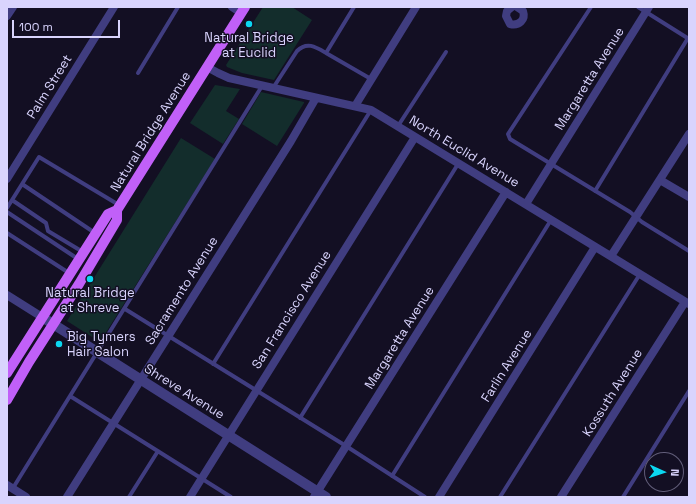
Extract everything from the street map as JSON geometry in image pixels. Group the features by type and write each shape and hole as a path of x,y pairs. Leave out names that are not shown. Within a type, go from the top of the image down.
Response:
{"main road":[{"name":"Natural Bridge Avenue","path":"7,400 48,321 69,274 108,214 118,208 243,10"},
{"name":"Natural Bridge Avenue","path":"7,373 48,321 117,220 118,208"},
{"path":"48,321 78,269 81,256"}],"street":[{"path":"7,16 13,7"},
{"name":"Palm Street","path":"7,179 114,7"},
{"path":"232,7 243,10"},
{"path":"354,106 416,7"},
{"path":"507,8 506,16 508,22 513,25 519,24 523,20 524,14 521,9 517,7"},
{"name":"Margaretta Avenue","path":"526,204 647,9"},
{"name":"North Euclid Avenue","path":"207,66 223,76 371,110 687,303"},
{"name":"Sacramento Avenue","path":"67,497 316,98"},
{"path":"611,256 660,180 687,143 689,134"},
{"name":"San Francisco Avenue","path":"190,497 415,137"},
{"path":"660,180 689,198"},
{"name":"Margaretta Avenue","path":"320,495 346,446 506,192"},
{"name":"Farlin Avenue","path":"439,497 595,247"},
{"name":"Shreve Avenue","path":"7,295 320,495"},
{"name":"Kossuth Avenue","path":"561,497 687,303"},
{"path":"10,487 26,497"}],"lane":[{"path":"138,73 178,7"},
{"path":"326,53 354,7"},
{"path":"591,7 508,134 510,139 630,212 689,251"},
{"path":"594,191 689,38 647,9 638,7"},
{"path":"273,88 297,51 301,47 307,45 312,45 371,78"},
{"path":"398,126 446,52"},
{"path":"10,487 125,309 262,86"},
{"path":"213,364 371,110"},
{"path":"7,208 39,157 118,208"},
{"path":"300,418 459,163"},
{"path":"22,184 96,233"},
{"path":"12,200 46,223 48,231 81,256"},
{"path":"7,212 81,256"},
{"path":"392,476 550,220"},
{"path":"7,233 69,274"},
{"path":"500,497 640,274"},
{"path":"125,309 346,446 425,497"},
{"path":"623,497 689,391"},
{"path":"70,396 231,497"},
{"path":"129,497 158,451"}],"green space":[{"path":"263,7 292,7 312,20 274,80 242,73 227,67 226,65"},
{"path":"215,85 240,89 226,111 239,119 223,144 190,123"},
{"path":"261,92 304,102 277,146 242,124"},
{"path":"181,138 215,159 100,342 67,321"}],"place":[{"name":"Natural Bridge at Euclid","path":"249,24"},
{"name":"Natural Bridge at Shreve","path":"90,279"},
{"name":"Big Tymers Hair Salon","path":"59,344"}]}
